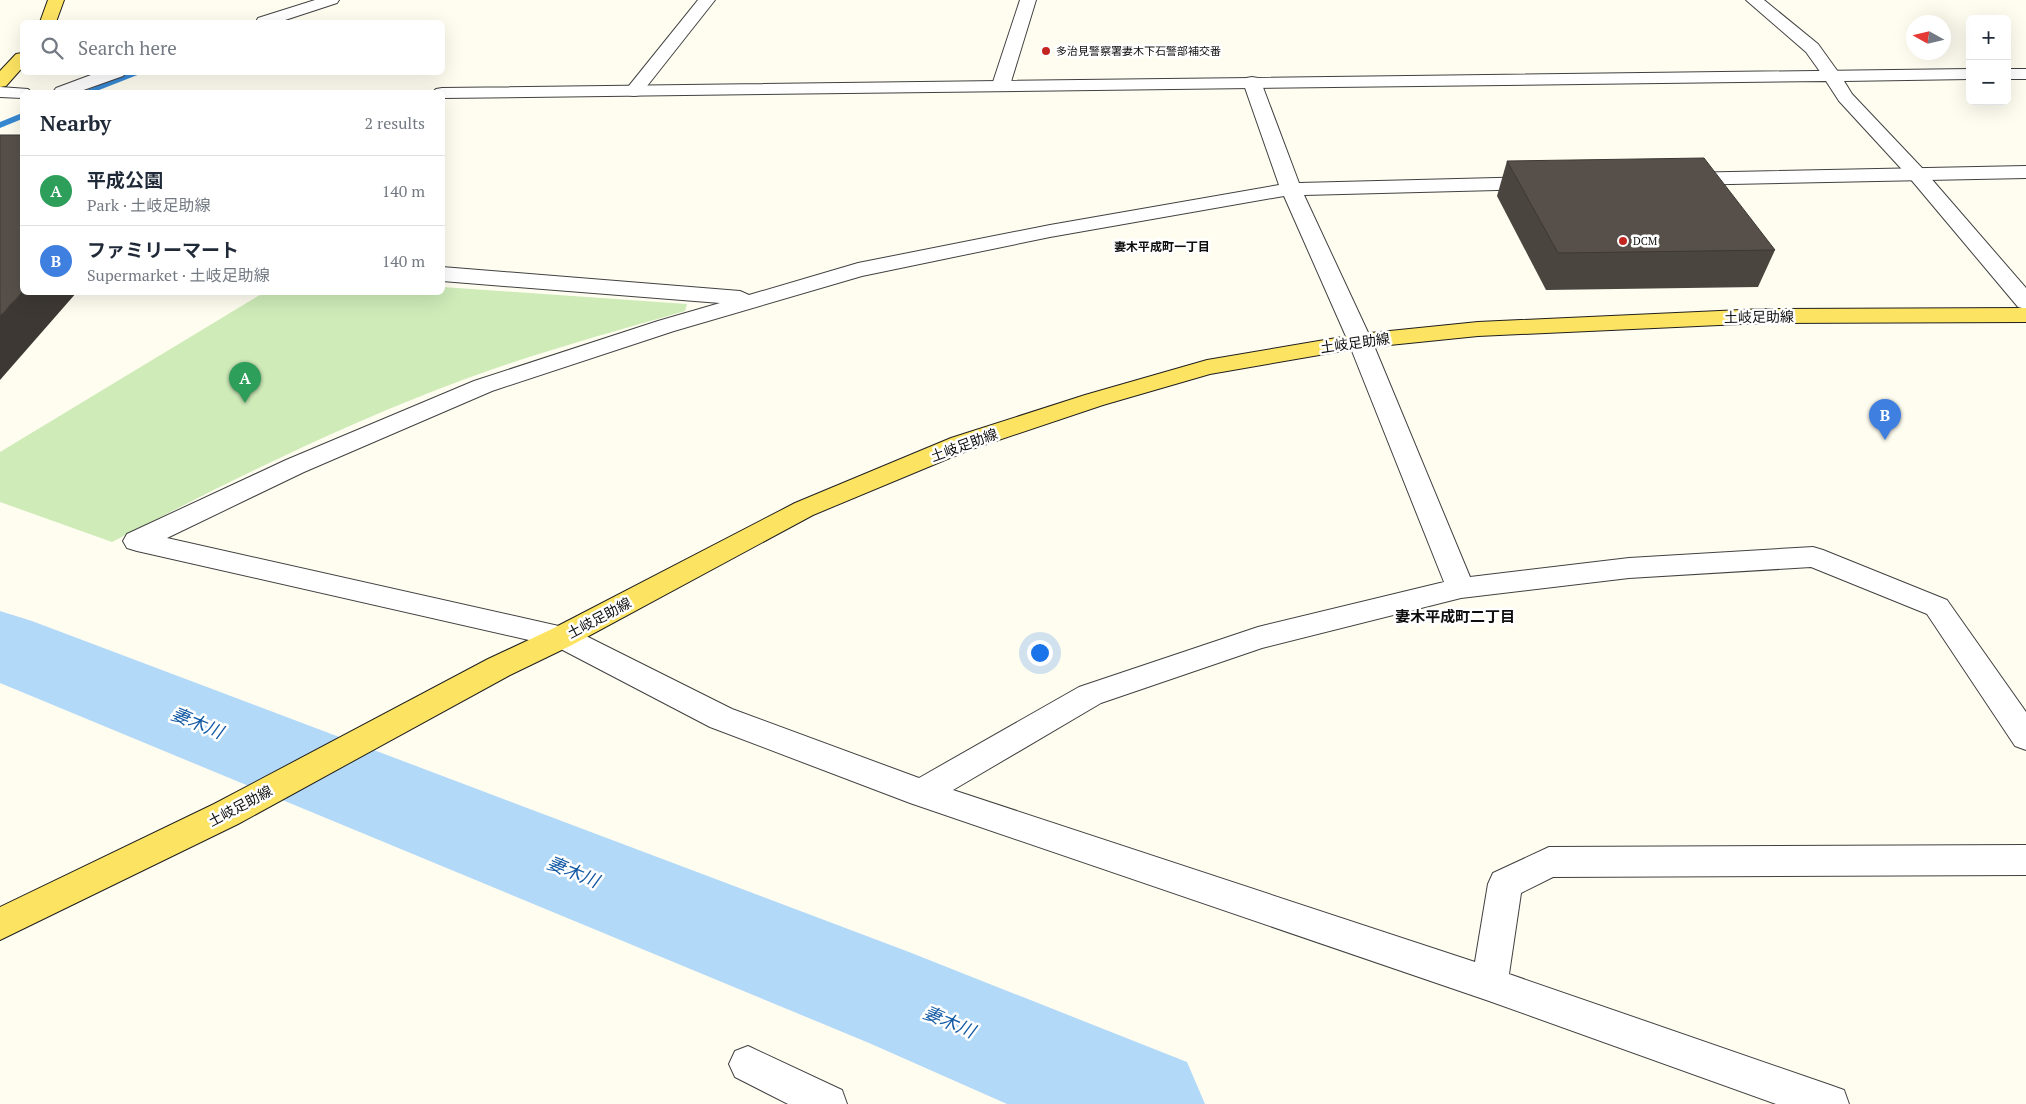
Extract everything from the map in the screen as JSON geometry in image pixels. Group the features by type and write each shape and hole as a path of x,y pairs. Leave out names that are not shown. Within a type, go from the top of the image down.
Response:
{"main road":[{"path":"49,20 56,0"},
{"path":"0,82 20,60"},
{"name":"土岐足助線","path":"0,924 226,814 499,667 562,637 804,509 960,444 1094,400 1207,367 1360,341 1478,329 1744,317 2026,315"}],"street":[{"path":"270,20 331,0"},
{"path":"634,91 707,0"},
{"path":"1001,85 1028,0"},
{"path":"1754,0 1812,48 1846,97 1915,172 2026,302"},
{"path":"445,93 1966,74"},
{"path":"2011,74 2026,74"},
{"path":"67,90 108,75"},
{"path":"1252,82 1292,189 1360,341 1461,588"},
{"path":"0,92 20,93"},
{"path":"1668,179 1915,172 2026,172"},
{"path":"1559,182 1292,189 1050,231 858,270 666,326 483,386 295,466 137,541 562,637 721,718 921,792 1489,984 1830,1104"},
{"path":"445,274 758,300"},
{"path":"921,792 1090,695 1258,638 1461,588 1629,568 1814,557 1937,607 2026,737"},
{"path":"1489,984 1505,884 1549,862 2026,860"},
{"path":"748,1064 828,1104"}],"green space":[{"path":"445,287 687,304 685,311 576,343 468,378 377,414 287,454 112,542 0,502 0,452 260,295 445,295"}],"building":[{"path":"0,135 20,135 20,294 0,316"},
{"path":"1704,158 1775,250 1558,253 1507,161"}],"waterway":[{"path":"92,90 133,75"},
{"path":"0,125 20,117"},
{"name":"妻木川","path":"0,645 909,1005 1145,1104"}],"place":[{"name":"多治見警察署妻木下石警部補交番","path":"1046,51"},
{"name":"DCM","path":"1623,241"},
{"name":"平成公園","path":"245,403"},
{"name":"ファミリーマート","path":"1885,440"}],"district":[{"name":"妻木平成町一丁目","path":"1162,247"},
{"name":"妻木平成町二丁目","path":"1455,617"}]}
